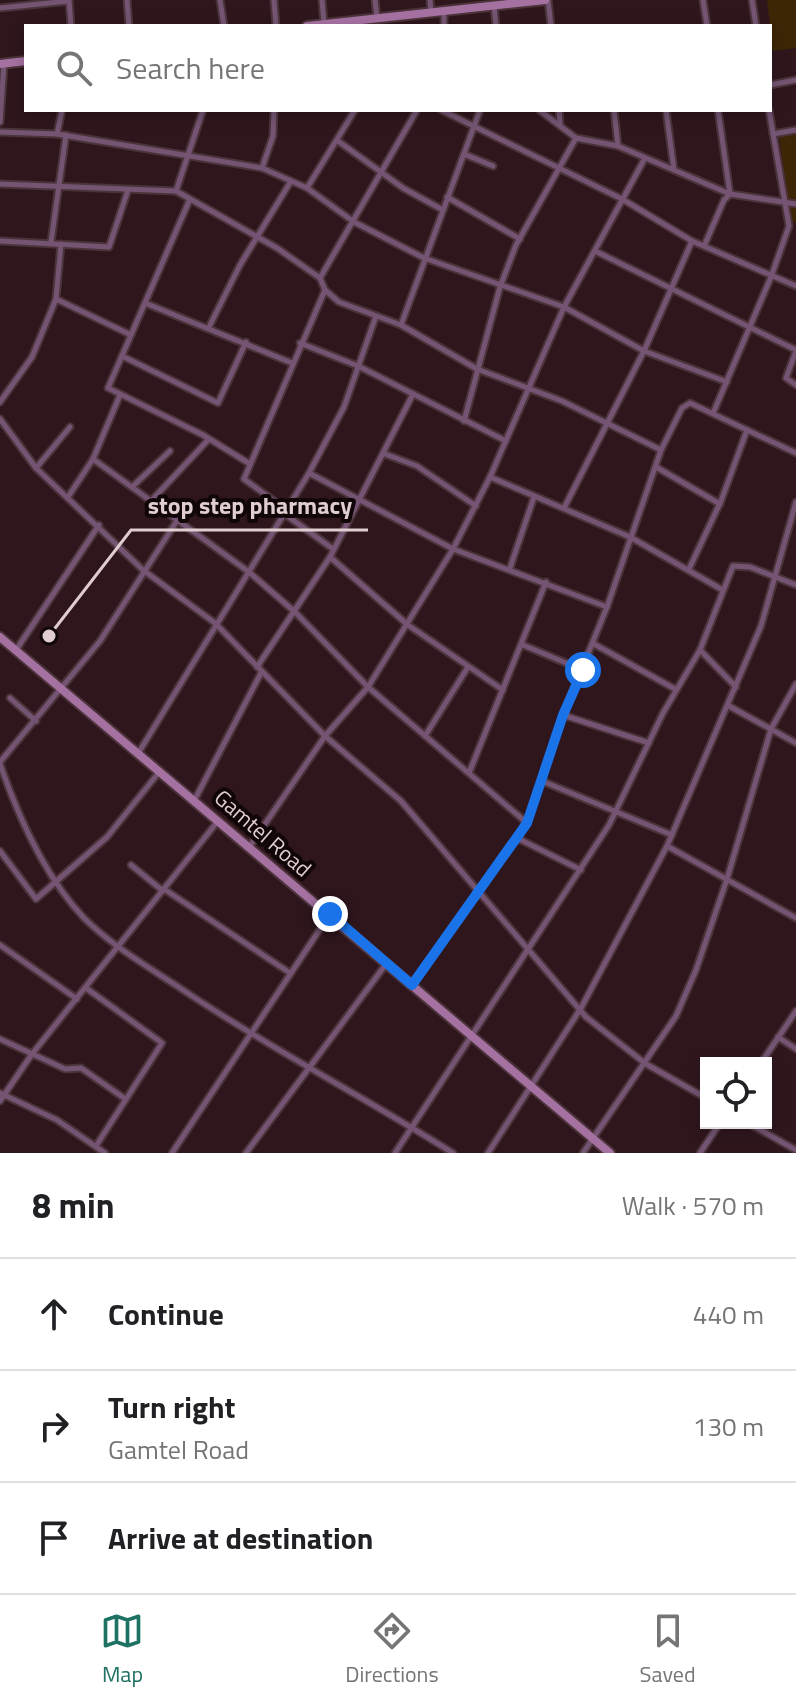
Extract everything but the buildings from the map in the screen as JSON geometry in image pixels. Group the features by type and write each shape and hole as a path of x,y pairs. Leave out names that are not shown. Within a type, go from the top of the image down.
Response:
{"street":[{"path":"127,0 129,24"},
{"path":"220,0 224,24"},
{"path":"274,0 276,24"},
{"path":"322,0 324,23"},
{"path":"375,0 380,21"},
{"path":"430,0 431,13"},
{"path":"318,24 380,21 547,0 551,24"},
{"path":"703,0 707,24"},
{"path":"752,0 756,24"},
{"path":"0,8 69,1 71,24"},
{"path":"494,6 496,24"},
{"path":"444,11 444,24"},
{"path":"0,122 2,64 24,61"},
{"path":"772,85 796,80"},
{"path":"57,134 62,112"},
{"path":"176,191 191,156 202,112"},
{"path":"262,168 273,136 274,112"},
{"path":"307,188 354,112"},
{"path":"320,278 416,112"},
{"path":"445,112 561,167 692,241 705,244 796,286"},
{"path":"401,325 441,209 479,112"},
{"path":"542,112 576,138 618,146 730,194 796,204"},
{"path":"559,112 561,124"},
{"path":"614,112 618,146"},
{"path":"666,112 674,170"},
{"path":"718,112 730,194"},
{"path":"714,411 771,277 789,226 788,205 769,112"},
{"path":"773,134 796,130"},
{"path":"0,132 66,135 262,168 307,188 354,222 424,258 564,307 644,351 727,382"},
{"path":"51,242 66,135"},
{"path":"464,421 500,287 520,239 576,138"},
{"path":"338,141 382,174 441,209"},
{"path":"464,154 493,166"},
{"path":"250,846 325,736 368,687 453,549 490,477 564,307 645,158"},
{"path":"209,327 291,181"},
{"path":"0,184 176,191 320,278 325,290 339,302 401,325 477,369 529,387 661,450"},
{"path":"0,241 109,247 128,189"},
{"path":"705,244 724,200 730,194"},
{"path":"447,197 475,210 520,239"},
{"path":"190,199 108,388 209,439 250,464"},
{"path":"564,508 644,351 692,241"},
{"path":"0,402 32,357 56,299 61,244"},
{"path":"595,251 796,350 786,378 796,385"},
{"path":"325,290 244,479 333,549"},
{"path":"56,299 131,335"},
{"path":"145,302 292,363"},
{"path":"139,752 309,473 344,407 376,316"},
{"path":"122,356 218,403 246,342"},
{"path":"300,343 358,366 506,441"},
{"path":"257,667 330,557 413,394"},
{"path":"68,497 93,459 121,395"},
{"path":"412,985 527,823 563,715 594,644 661,450 687,403 714,411 796,453"},
{"path":"0,419 36,468 143,570 215,623 325,736 401,801 586,1017 646,1064 700,1095"},
{"path":"36,468 70,427"},
{"path":"689,569 720,504 747,430"},
{"path":"151,501 209,439"},
{"path":"132,487 170,451"},
{"path":"385,454 417,466 476,506"},
{"path":"93,459 249,572 295,612 368,687 527,823"},
{"path":"656,467 720,504"},
{"path":"309,473 453,549 607,607"},
{"path":"490,477 630,537 721,589"},
{"path":"510,568 534,496"},
{"path":"488,1153 581,1008 667,846 729,706 775,576 796,502"},
{"path":"178,519 100,641 63,690 0,763 13,800 56,881 83,917 119,947 251,1032 453,1153"},
{"path":"16,650 99,525"},
{"path":"787,537 796,541"},
{"path":"330,557 408,625 503,690"},
{"path":"395,1153 581,870 615,811 675,689 700,650 721,589 736,563 796,585"},
{"path":"469,773 546,582"},
{"name":"Gamtel Road","path":"0,637 610,1153"},
{"path":"594,644 675,689"},
{"path":"523,645 583,670"},
{"path":"700,650 736,687"},
{"path":"425,736 468,667"},
{"path":"195,799 261,673"},
{"path":"583,1153 670,1026 691,981 727,879 771,729 796,684"},
{"path":"10,698 36,721"},
{"path":"729,706 796,743"},
{"path":"563,715 649,743"},
{"path":"0,851 36,899 107,837 160,770"},
{"path":"542,781 672,835"},
{"path":"105,1153 57,1120 1,1096 219,820"},
{"path":"517,838 581,870"},
{"path":"667,846 796,918"},
{"path":"131,865 290,973"},
{"path":"175,1152 330,914"},
{"path":"0,945 77,999"},
{"path":"246,1153 387,963"},
{"path":"86,988 162,1043 96,1146"},
{"path":"765,1057 796,1011"},
{"path":"778,1037 796,1049"},
{"path":"0,1039 65,1069 81,1068 124,1098"},
{"path":"700,1153 716,1129"},
{"path":"759,1129 796,1150"}],"shaded area":[{"path":"767,0 796,0 796,48 773,51"},
{"path":"796,133 796,223 791,220 779,135"}],"place":[{"name":"stop step pharmacy","path":"49,636"}],"route":[{"path":"330,914 412,985 527,823 563,715 583,670"}]}
